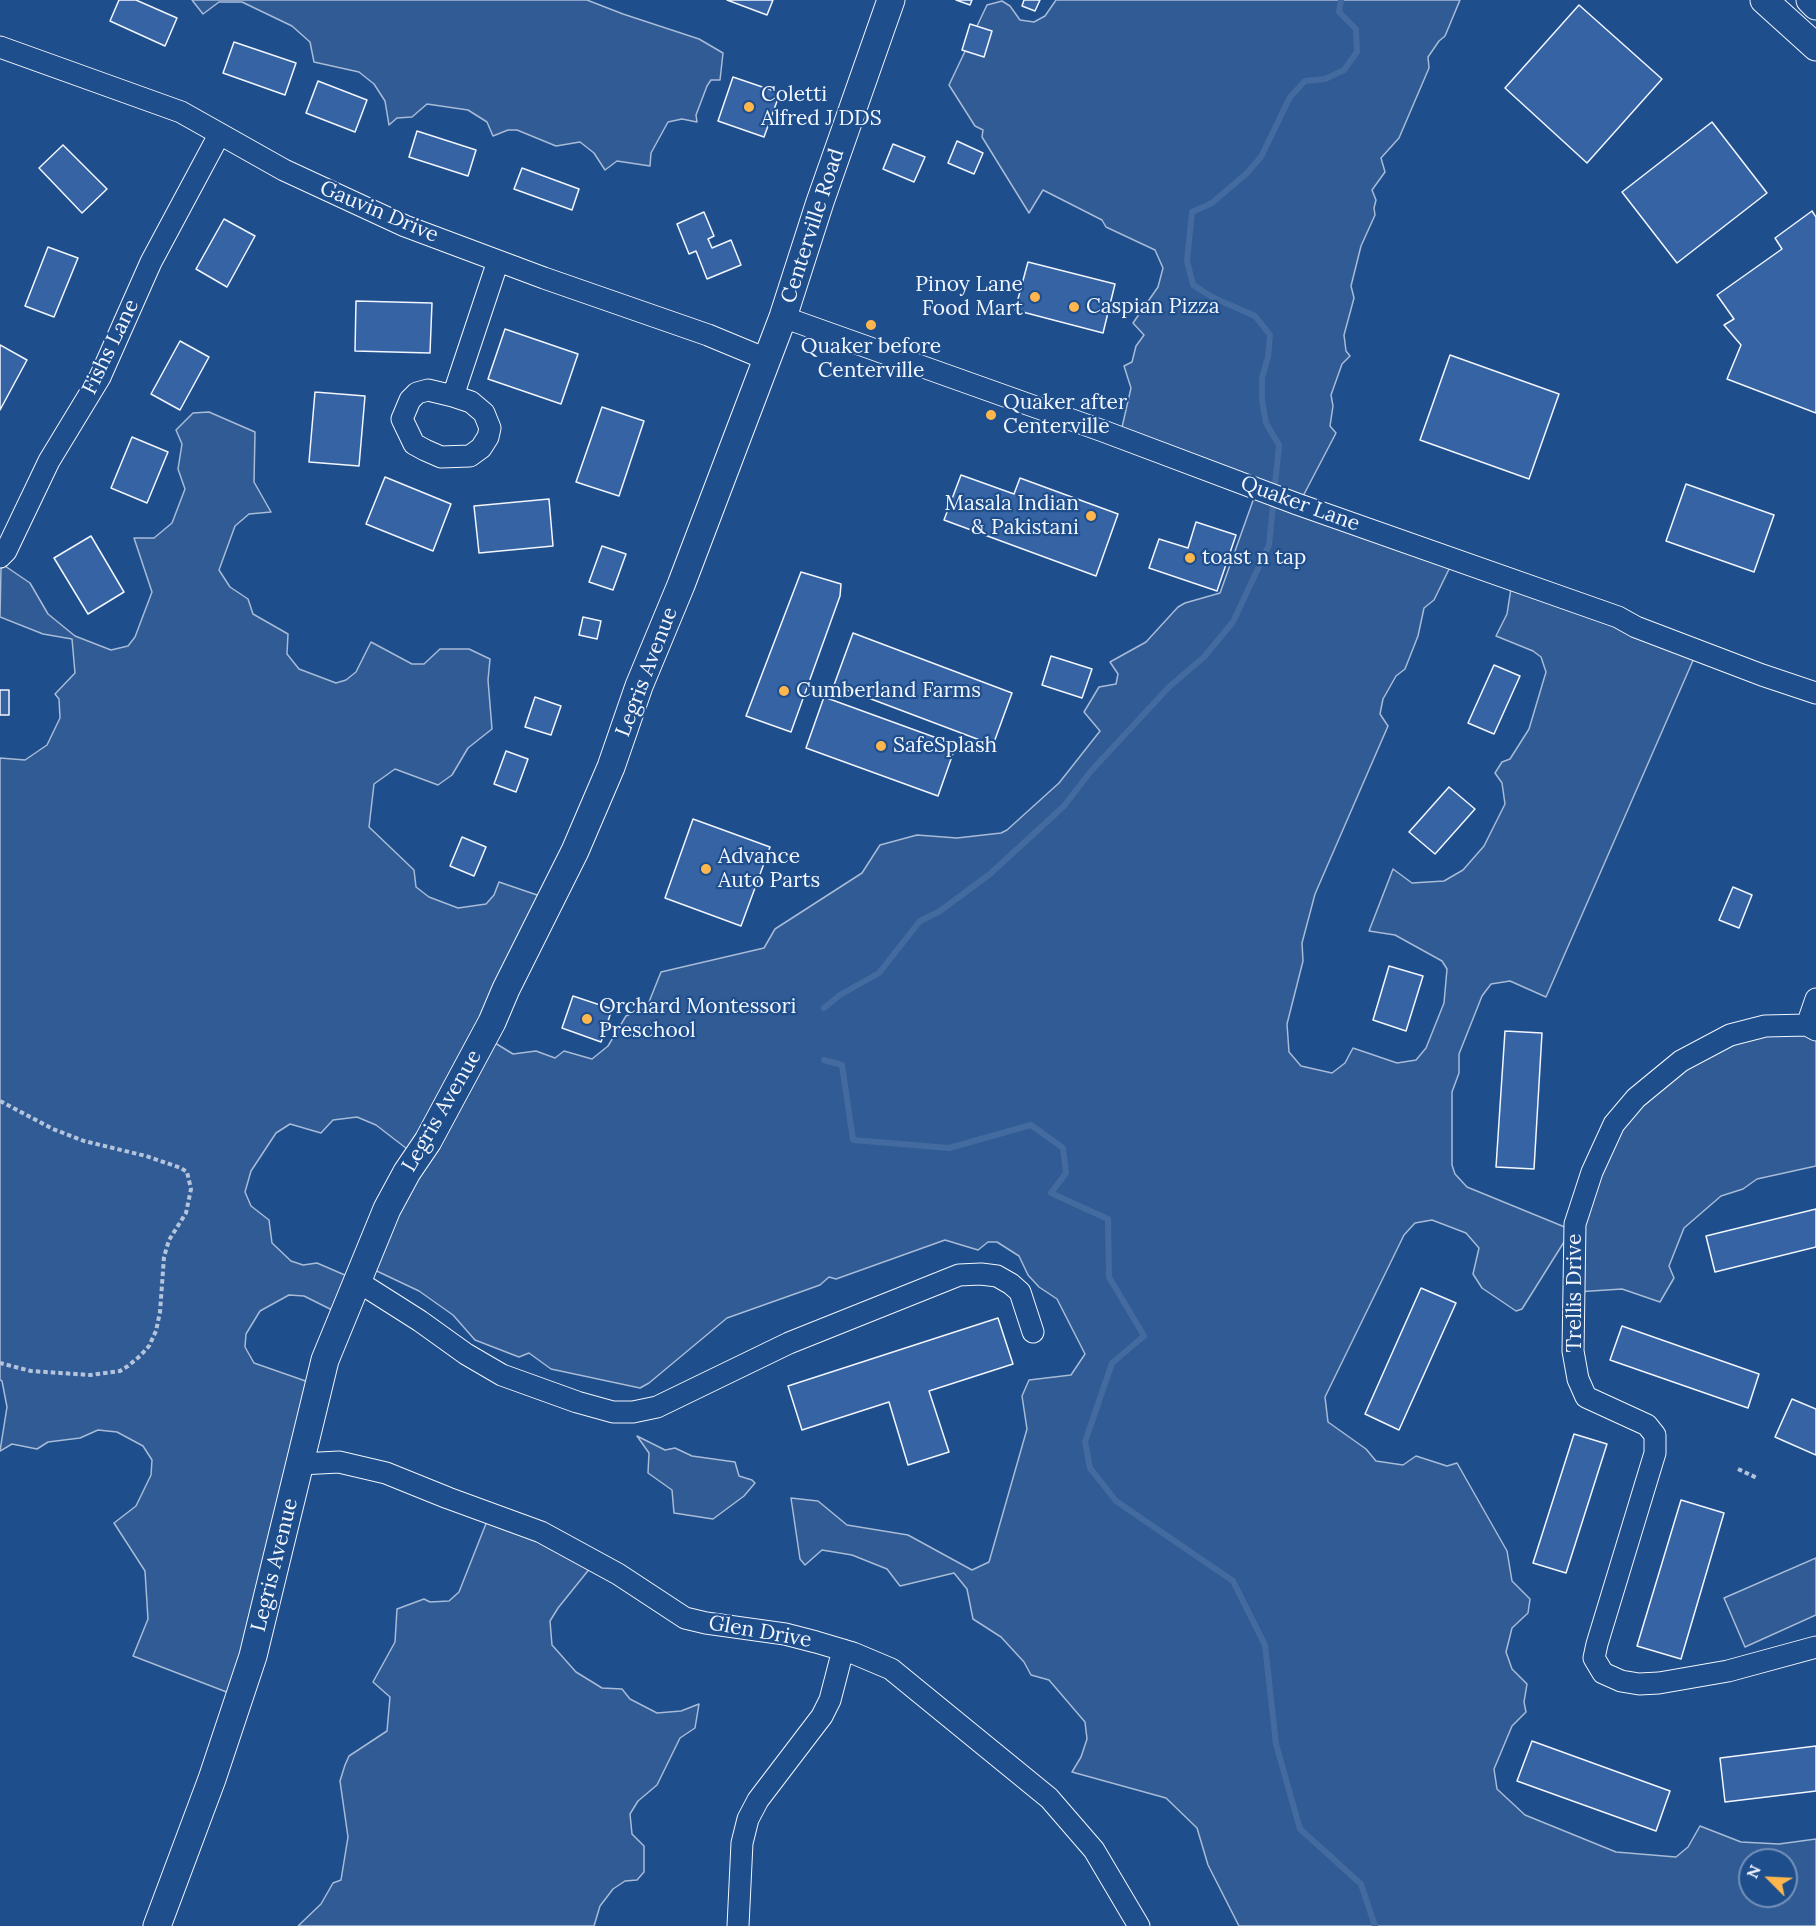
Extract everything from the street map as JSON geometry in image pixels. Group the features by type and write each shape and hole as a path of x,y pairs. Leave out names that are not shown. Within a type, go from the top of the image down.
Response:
{"main road":[{"name":"Centerville Road","path":"783,317 820,202 891,0"},
{"path":"1764,0 1816,46"},
{"path":"1810,0 1816,6"},
{"name":"Legris Avenue","path":"157,1926 219,1758 253,1656 325,1360 387,1209 407,1172 428,1141 492,1022 575,850 611,767 639,686 681,585 783,317"}],"street":[{"name":"Gauvin Drive","path":"0,47 181,112 284,170 405,226 708,335 766,359"},
{"name":"Fishs Lane","path":"0,557 6,551 49,461 100,376 152,262 219,135"},
{"path":"453,396 498,261"},
{"name":"Quaker Lane","path":"783,317 1113,435 1297,504 1618,617 1636,627 1816,693"},
{"path":"1772,677 1816,680"},
{"name":"Trellis Drive","path":"1816,999 1811,1027 1765,1026 1730,1035 1705,1047 1681,1061 1655,1081 1636,1098 1614,1124 1592,1172 1575,1224 1573,1351 1578,1379 1586,1397 1647,1425 1655,1435 1655,1453 1597,1644 1594,1658 1603,1673 1621,1682 1659,1683 1728,1671 1816,1647"},
{"path":"357,1281 420,1321 466,1354 502,1375 613,1413 657,1407 789,1343 959,1275 997,1276 1011,1284 1020,1292 1033,1332"},
{"name":"Glen Drive","path":"300,1464 339,1462 386,1473 541,1532 618,1574 685,1618 785,1634 853,1653 891,1670 1049,1798 1094,1850 1139,1926"},
{"path":"738,1926 742,1843 748,1818 758,1800 822,1716 830,1700 843,1650"}],"path":[{"path":"0,1101 53,1129 84,1141 146,1156 181,1168 187,1172 191,1189 186,1213 169,1240 164,1257 160,1312 156,1331 149,1346 140,1356 120,1371 90,1375 31,1371 0,1363"},
{"path":"1738,1469 1757,1478"}],"shaded area":[{"path":"192,0 587,0 699,39 723,53 720,80 711,80 707,86 696,115 697,122 682,119 668,122 651,153 650,166 617,161 605,170 594,153 580,142 556,146 517,130 508,130 493,136 487,122 468,110 427,104 412,117 397,118 389,125 385,101 374,84 359,72 314,62 310,42 292,26 242,2 219,2 203,14"},
{"path":"1056,0 1460,0 1445,36 1428,57 1429,68 1399,138 1381,158 1385,172 1372,190 1376,200 1375,215 1361,246 1351,286 1354,298 1344,335 1346,351 1350,356 1342,364 1331,395 1333,406 1330,426 1336,433 1301,500 1453,561 1434,600 1424,608 1418,636 1405,669 1396,676 1383,699 1380,714 1388,726 1315,894 1302,943 1303,961 1287,1024 1289,1052 1301,1066 1332,1073 1345,1063 1353,1048 1397,1063 1416,1060 1426,1048 1444,1003 1447,969 1442,961 1395,935 1369,931 1393,869 1412,883 1444,881 1463,870 1484,846 1505,804 1502,783 1495,773 1502,762 1510,759 1529,729 1546,672 1541,657 1533,651 1496,636 1507,614 1512,582 1698,649 1546,997 1510,981 1491,984 1482,996 1459,1054 1459,1073 1452,1092 1452,1165 1455,1174 1467,1187 1572,1230 1592,1165 1672,1064 1801,1023 1816,991 1816,1166 1757,1179 1743,1189 1721,1196 1684,1228 1669,1266 1674,1278 1660,1302 1622,1289 1576,1292 1569,1234 1522,1309 1516,1311 1482,1288 1473,1274 1479,1248 1466,1233 1432,1220 1415,1223 1404,1235 1325,1397 1328,1422 1366,1449 1376,1461 1403,1465 1416,1456 1447,1466 1457,1463 1507,1551 1512,1581 1530,1599 1528,1613 1512,1628 1506,1652 1512,1669 1527,1684 1524,1702 1526,1712 1512,1726 1494,1769 1497,1789 1525,1815 1616,1852 1676,1857 1688,1847 1700,1826 1741,1842 1779,1844 1816,1839 1816,1926 1239,1926 1208,1865 1197,1828 1166,1798 1072,1772 1081,1757 1087,1739 1085,1722 1049,1680 1031,1675 1024,1662 1001,1637 973,1619 967,1589 954,1573 900,1586 887,1569 852,1555 822,1550 805,1565 800,1559 791,1498 818,1501 847,1525 908,1535 972,1570 989,1562 1027,1429 1022,1396 1029,1380 1071,1375 1085,1354 1057,1299 1039,1287 1028,1275 1019,1256 997,1242 988,1242 978,1250 945,1240 836,1279 829,1277 820,1285 727,1318 640,1388 551,1369 529,1353 519,1357 475,1340 453,1315 419,1291 364,1265 411,1152 376,1125 357,1117 333,1120 321,1133 290,1124 276,1133 251,1171 245,1192 251,1206 269,1220 272,1243 291,1261 303,1265 317,1263 354,1279 342,1315 304,1296 289,1295 260,1311 246,1334 245,1347 254,1363 317,1385 237,1696 133,1656 148,1619 145,1571 114,1523 136,1506 151,1475 152,1460 143,1446 117,1432 98,1430 80,1438 48,1442 37,1449 12,1444 0,1451 7,1407 0,1380 0,758 25,760 47,745 60,718 59,699 55,694 75,673 72,639 43,634 0,617 1,568 5,566 30,583 48,614 75,636 111,650 128,646 135,637 152,592 134,538 154,538 172,523 185,489 178,469 182,444 176,430 193,413 209,412 255,432 254,482 271,512 249,514 235,526 219,570 230,587 248,599 253,614 288,634 287,654 299,669 336,683 346,680 356,672 371,642 412,664 424,664 440,649 469,649 490,659 488,680 492,729 468,748 452,775 438,785 395,769 374,784 369,827 414,870 416,887 429,897 458,908 486,904 494,895 499,882 543,897 482,1035 513,1054 536,1051 555,1058 564,1051 592,1059 608,1046 626,1016 647,1007 661,972 764,948 775,929 862,873 880,845 917,835 957,838 1001,833 1007,830 1059,783 1100,731 1084,712 1099,687 1116,684 1118,674 1110,662 1146,642 1178,607 1220,593 1255,495 1120,436 1131,388 1124,366 1132,362 1136,346 1144,335 1133,323 1158,287 1163,268 1155,250 1106,227 1102,220 1043,190 1029,213 982,137 983,130 975,126 949,85 987,5 1002,1 1010,6 1020,20 1034,22 1045,16"},
{"path":"637,1436 665,1450 675,1448 692,1456 735,1462 739,1476 755,1483 744,1496 713,1519 674,1513 672,1490 648,1473 649,1453"},
{"path":"489,1516 595,1562 550,1621 552,1645 576,1672 602,1688 622,1689 630,1699 657,1713 681,1711 699,1704 695,1728 680,1738 657,1785 638,1801 630,1814 632,1834 644,1846 644,1872 637,1880 625,1881 613,1889 600,1906 594,1926 298,1926 321,1904 333,1883 341,1880 348,1837 340,1781 349,1756 387,1731 390,1697 373,1682 395,1642 397,1609 424,1599 430,1602 449,1601 459,1592"},
{"path":"1816,1558 1816,1615 1745,1647 1724,1598"}],"building":[{"path":"119,0 136,0 177,18 165,46 110,21"},
{"path":"727,0 773,0 767,15"},
{"path":"956,0 972,0 970,5"},
{"path":"1024,0 1040,0 1035,11 1022,6"},
{"path":"1579,5 1662,79 1587,163 1505,88"},
{"path":"970,24 992,31 984,57 962,50"},
{"path":"234,42 296,63 285,95 223,73"},
{"name":"Coletti Alfred J DDS","path":"733,77 780,93 764,137 718,121"},
{"path":"318,81 367,100 355,132 306,113"},
{"path":"1712,122 1767,193 1677,263 1622,192"},
{"path":"417,131 476,150 468,176 409,157"},
{"path":"957,141 983,153 974,174 948,163"},
{"path":"893,144 925,157 914,182 883,169"},
{"path":"63,145 107,189 82,213 39,168"},
{"path":"522,168 579,189 572,210 514,189"},
{"path":"1812,211 1816,217 1816,413 1727,379 1741,345 1724,325 1734,319 1717,295 1782,249 1775,238"},
{"path":"704,212 714,236 708,239 712,248 731,240 741,265 707,279 696,251 689,254 677,224"},
{"path":"224,219 255,236 227,287 196,269"},
{"path":"48,247 78,258 54,317 25,306"},
{"path":"1028,262 1115,284 1103,333 1015,310"},
{"path":"356,301 432,303 430,353 355,351"},
{"path":"505,329 578,354 561,404 488,379"},
{"path":"180,341 209,357 180,410 151,394"},
{"path":"0,345 27,360 0,410"},
{"path":"1450,355 1559,394 1529,479 1420,440"},
{"path":"315,392 365,396 359,466 309,462"},
{"path":"602,407 644,421 619,496 576,482"},
{"path":"132,437 168,452 147,503 111,488"},
{"path":"961,475 1014,494 1020,478 1118,514 1096,576 944,520"},
{"path":"385,477 451,504 433,551 366,524"},
{"path":"1686,484 1774,515 1754,572 1666,541"},
{"path":"549,499 553,546 479,553 474,506"},
{"name":"toast n tap","path":"1196,522 1236,535 1217,591 1149,568 1159,539 1188,548"},
{"path":"91,536 124,592 88,614 54,558"},
{"path":"602,546 626,554 613,590 589,582"},
{"path":"801,572 841,584 840,596 791,732 746,716"},
{"path":"583,617 601,621 597,639 579,635"},
{"path":"853,633 1012,693 993,745 834,685"},
{"path":"1051,656 1092,669 1082,698 1042,685"},
{"path":"1494,665 1520,676 1494,734 1468,723"},
{"path":"0,690 9,690 9,715 0,715"},
{"path":"535,697 561,706 551,735 525,727"},
{"name":"SafeSplash","path":"824,697 956,745 938,796 806,748"},
{"path":"506,751 528,759 516,792 494,784"},
{"path":"1449,787 1475,809 1435,854 1409,832"},
{"path":"693,819 770,847 741,926 665,898"},
{"path":"462,837 486,847 474,876 450,866"},
{"path":"1733,887 1752,895 1739,928 1719,920"},
{"path":"1389,966 1423,976 1406,1031 1373,1020"},
{"name":"Orchard Montessori Preschool","path":"573,996 612,1009 601,1042 562,1028"},
{"path":"1505,1031 1542,1033 1534,1169 1496,1167"},
{"path":"1816,1209 1816,1247 1715,1272 1706,1236"},
{"path":"1421,1288 1456,1303 1399,1430 1365,1414"},
{"path":"998,1318 1013,1364 929,1391 949,1452 908,1465 889,1402 802,1430 788,1386"},
{"path":"1622,1326 1759,1374 1748,1408 1610,1360"},
{"path":"1792,1399 1816,1409 1816,1455 1775,1437"},
{"path":"1574,1434 1607,1444 1566,1573 1533,1563"},
{"path":"1681,1500 1724,1513 1681,1659 1637,1646"},
{"path":"1532,1741 1670,1791 1656,1831 1517,1781"},
{"path":"1816,1746 1816,1791 1725,1802 1720,1758"}],"waterway":[{"path":"824,1008 840,995 879,973 920,921 940,911 990,874 1064,806 1091,771 1169,687 1204,657 1233,622 1269,545 1279,445 1266,423 1262,400 1262,378 1268,357 1270,335 1255,316 1212,297 1193,285 1187,261 1192,212 1212,203 1247,173 1261,157 1290,97 1305,81 1325,79 1344,70 1357,52 1356,29 1339,12 1341,0"},
{"path":"824,1060 842,1065 853,1140 949,1148 1031,1125 1063,1148 1066,1173 1051,1193 1108,1219 1109,1277 1144,1336 1112,1363 1085,1442 1090,1468 1116,1501 1233,1581 1265,1645 1276,1744 1300,1829 1361,1884 1375,1926"}],"place":[{"name":"Coletti Alfred J DDS","path":"749,107"},
{"name":"Pinoy Lane Food Mart","path":"1035,297"},
{"name":"Caspian Pizza","path":"1074,307"},
{"name":"Quaker before Centerville","path":"871,325"},
{"name":"Quaker after Centerville","path":"991,415"},
{"name":"Masala Indian & Pakistani","path":"1091,516"},
{"name":"toast n tap","path":"1190,558"},
{"name":"Cumberland Farms","path":"784,691"},
{"name":"SafeSplash","path":"881,746"},
{"name":"Advance Auto Parts","path":"706,869"},
{"name":"Orchard Montessori Preschool","path":"587,1019"}]}
